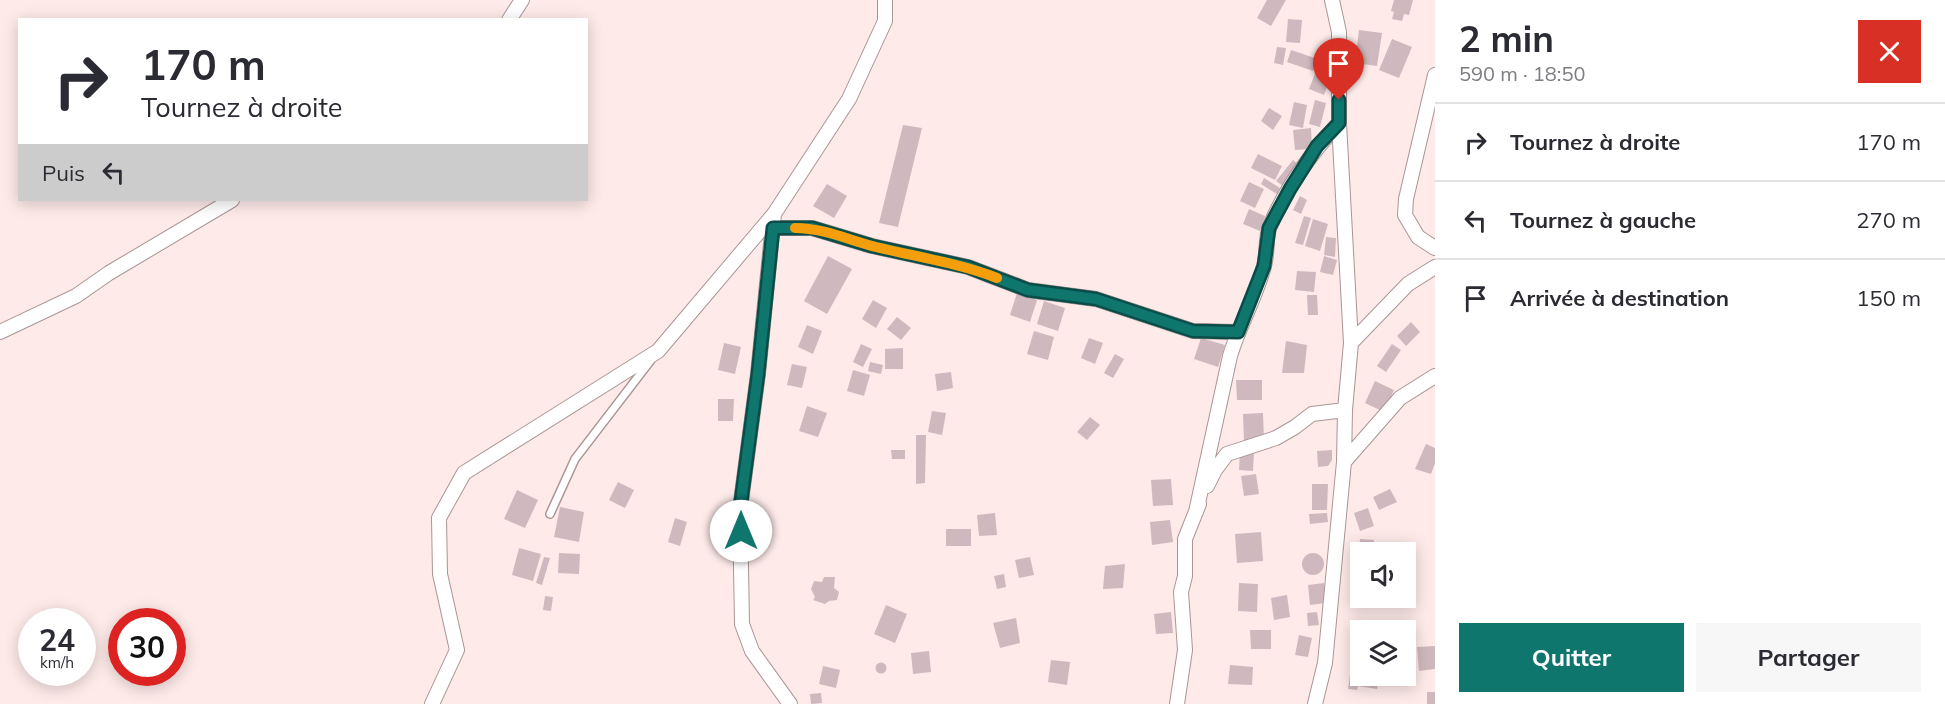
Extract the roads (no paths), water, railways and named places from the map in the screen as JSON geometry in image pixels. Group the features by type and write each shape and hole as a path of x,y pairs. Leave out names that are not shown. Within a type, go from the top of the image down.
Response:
{"street":[{"path":"510,18 522,0"},
{"path":"432,704 457,650 440,574 440,518 464,473 658,351 774,221 849,99 885,21 885,0"},
{"path":"1315,704 1325,663 1344,462 1345,410 1351,343 1339,123 1339,32 1332,0"},
{"path":"1435,75 1408,187 1405,215 1418,237 1435,248"},
{"path":"1196,512 1238,332 1264,266 1269,228 1317,146 1339,123"},
{"path":"0,332 76,296 109,273 230,201"},
{"path":"774,221 812,228 872,246 968,267 1028,290 1096,299 1193,331 1238,332"},
{"path":"774,221 758,374 740,509 742,624 752,651 790,704"},
{"path":"1351,343 1408,284 1435,267"},
{"path":"1344,462 1400,398 1431,376 1435,376"},
{"path":"1177,704 1185,650 1181,592 1185,576 1185,539 1215,470 1227,454 1276,438 1296,427 1312,414 1345,410"}],"lane":[{"path":"550,514 575,459 658,351"}]}
